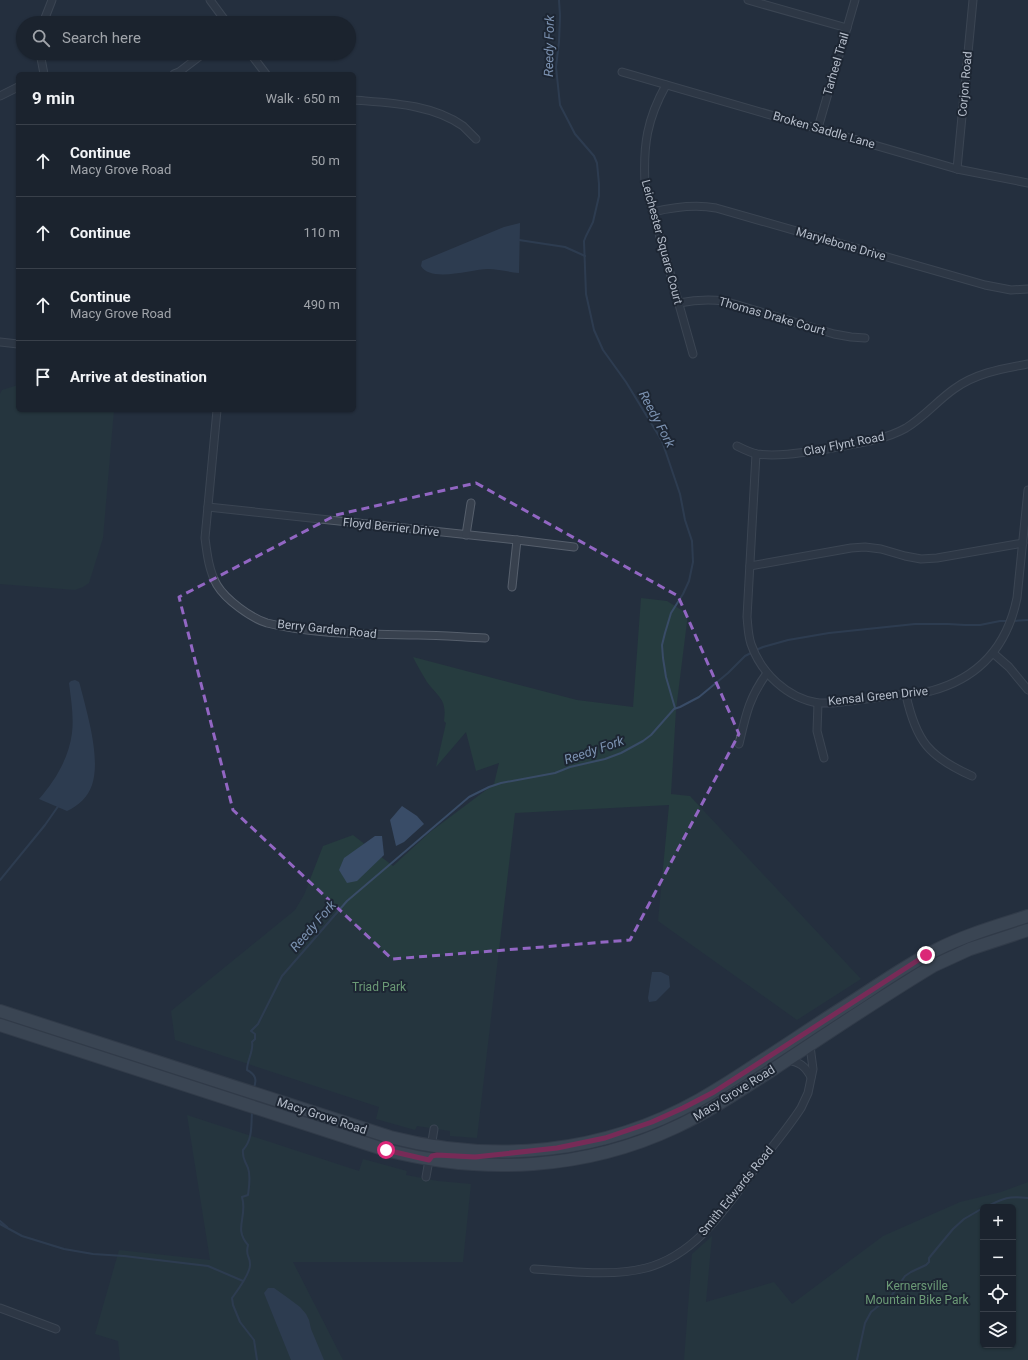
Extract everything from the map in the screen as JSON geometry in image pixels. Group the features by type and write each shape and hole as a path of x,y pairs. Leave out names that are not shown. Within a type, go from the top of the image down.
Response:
{"main road":[{"name":"Macy Grove Road","path":"0,1011 376,1133 431,1147 477,1152 524,1152 557,1148 622,1134 698,1101 926,955 965,937 1028,916"},
{"path":"986,944 989,936 1028,920"},
{"name":"Macy Grove Road","path":"0,1025 386,1150 429,1160 470,1165 503,1166 541,1164 576,1159 609,1151 652,1137 684,1123 721,1103 933,966 957,954 1028,930"},
{"path":"721,1103 789,1051 793,1047 793,1040"},
{"path":"321,1130 418,1151 427,1150 431,1147"},
{"path":"429,1160 432,1156 437,1155 467,1157 524,1152"}],"street":[{"path":"46,16 52,0"},
{"path":"210,0 223,16"},
{"path":"748,0 761,2 847,28"},
{"name":"Tarheel Trail","path":"818,128 855,0"},
{"name":"Corjon Road","path":"958,169 973,0"},
{"path":"41,60 44,72"},
{"path":"179,72 195,60"},
{"path":"255,60 264,72"},
{"name":"Broken Saddle Lane","path":"622,72 958,169 1028,184"},
{"name":"Leichester Square Court","path":"666,85 657,101 646,137 643,160 645,184 693,354"},
{"path":"0,96 16,89"},
{"path":"356,100 389,103 426,109 448,118 462,126 476,139"},
{"name":"Marylebone Drive","path":"653,212 681,206 695,205 716,208 985,285 1011,290 1028,289"},
{"name":"Thomas Drake Court","path":"679,303 710,299 724,301 834,334 865,338"},
{"path":"0,342 16,344"},
{"name":"Clay Flynt Road","path":"738,446 756,454 795,454 879,439 899,431 914,422 965,382 998,369 1028,364"},
{"name":"Berry Garden Road","path":"217,412 205,538 208,557 217,585 228,598 252,616 266,622 303,629 374,635 419,635 485,638"},
{"name":"Kensal Green Drive","path":"756,454 747,617 751,644 758,660 767,673 778,684 791,693 818,702 834,703 906,695 946,687 961,680 982,664 993,653 1006,634 1014,612 1017,598 1028,490"},
{"path":"466,535 471,503"},
{"name":"Floyd Berrier Drive","path":"208,507 574,547"},
{"path":"512,587 517,540"},
{"path":"750,566 851,548 873,548 921,559 936,558 1022,543"},
{"path":"993,653 1010,667 1028,690"},
{"path":"739,744 750,702 757,687 767,673"},
{"path":"906,695 915,728 923,741 936,756 951,766 972,776"},
{"path":"818,702 817,731 824,758"},
{"name":"Smith Edwards Road","path":"534,1269 594,1272 634,1271 666,1262 684,1251 709,1227 796,1115 805,1101 813,1069 810,1046"},
{"path":"787,1060 802,1064 811,1077"},
{"path":"431,1147 434,1129"},
{"path":"426,1177 429,1160"},
{"path":"0,1308 56,1329"}],"highlighted area":[{"path":"476,483 678,596 739,734 630,940 392,959 233,810 179,597 336,515"}],"green space":[{"path":"16,386 16,412 114,412 103,538 89,583 83,587 75,590 0,584 0,394 2,390"},
{"name":"Triad Park","path":"641,598 667,601 688,614 676,710 671,794 690,796 861,979 797,1020 658,921 669,805 515,813 477,1138 450,1136 450,1131 417,1126 415,1130 376,1119 379,1107 175,1040 171,1011 295,910 304,895 323,846 353,835 393,866 430,832 494,784 499,763 476,771 466,732 436,767 446,723 444,721 445,714 443,703 427,682 413,657 577,700 633,707"},
{"path":"187,1115 359,1171 363,1159 407,1171 406,1175 438,1181 471,1184 463,1262 293,1262 343,1360 120,1360 118,1341 95,1334 119,1250 210,1260"},
{"name":"Kernersville Mountain Bike Park","path":"1028,1182 1028,1360 684,1360 692,1254 712,1236 706,1302 774,1282 792,1304 883,1236 960,1202 1001,1192"}],"water":[{"path":"520,223 519,273 488,269 452,274 433,274 426,271 421,266 422,261 504,227"},
{"path":"75,680 79,682 89,722 95,762 92,785 90,789 79,804 67,811 39,799 56,777 68,751 73,721 69,683"},
{"path":"402,806 417,816 424,824 404,842 396,846 390,820"},
{"path":"375,836 382,836 384,855 357,881 347,883 339,870 344,858"},
{"path":"652,972 661,972 669,976 670,987 656,1001 649,1002 648,998"},
{"path":"268,1288 274,1288 300,1307 306,1314 324,1360 291,1360 264,1293"}],"waterway":[{"name":"Reedy Fork","path":"559,0 559,42 556,67 560,105 575,134 594,156 597,163 599,196 593,222 584,241 586,294 594,330 603,350 626,382 662,441 680,494 685,520 692,541 693,562 689,581 671,613 662,645 666,677 675,708"},
{"path":"519,240 565,247 585,256"},
{"path":"1013,621 1028,620"},
{"path":"756,650 788,640 829,633 915,624 980,625 1000,621 1009,621"},
{"name":"Reedy Fork","path":"253,1089 255,1078 254,1075 247,1070 252,1049 252,1042 255,1039 255,1034 251,1031 258,1024 282,976 347,901 469,797 501,783 555,773 570,767 605,759 621,753 651,735 674,709 699,697 728,673 745,656 753,652"},
{"path":"0,880 45,825 59,805"},
{"name":"Reedy Fork","path":"252,1112 250,1137 243,1150 243,1158 249,1171 250,1182 248,1195 242,1197 243,1211 241,1228 244,1239 248,1245 247,1254 250,1261 250,1268 243,1282 232,1298 233,1305 240,1322 254,1340 257,1360"},
{"path":"993,1204 1006,1198 1028,1198"},
{"path":"857,1360 865,1323 871,1312 892,1295 905,1276 929,1262 929,1258 953,1229 964,1219 980,1210"},
{"path":"0,1221 7,1227"},
{"path":"0,1224 22,1236 64,1249 93,1254 124,1256 208,1266 243,1281"}],"route":[{"path":"386,1150 429,1160 434,1155 475,1157 557,1148 622,1134 669,1115 714,1092 926,955"}]}
